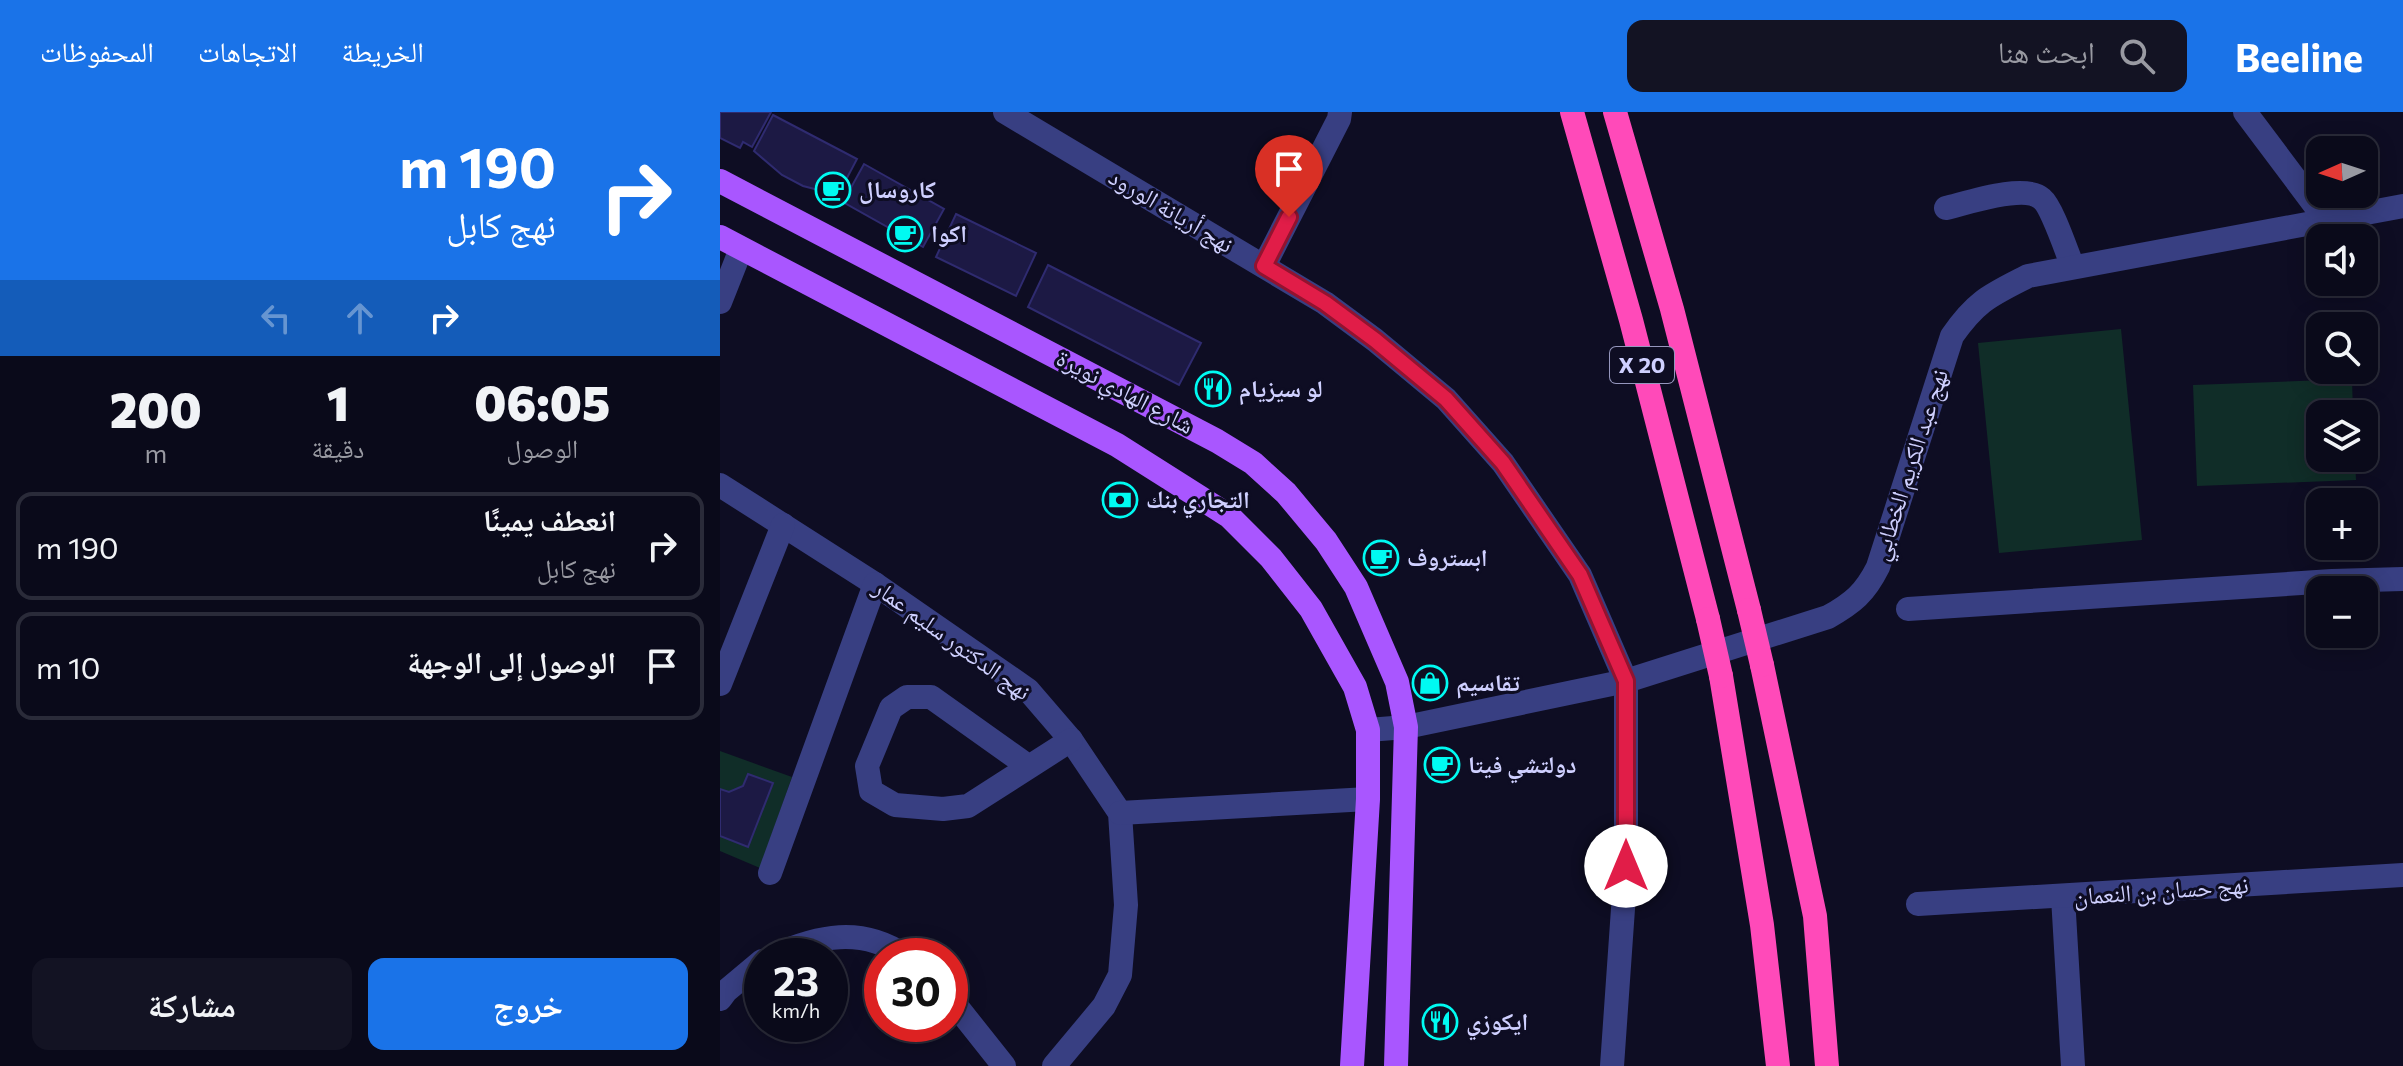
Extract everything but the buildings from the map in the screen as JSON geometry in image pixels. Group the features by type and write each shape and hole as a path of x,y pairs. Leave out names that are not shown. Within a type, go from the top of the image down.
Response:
{"highway":[{"name":"X 20","path":"1572,112 1631,320 1721,676 1762,925 1778,1066"},
{"name":"X 20","path":"1615,112 1672,309 1762,665 1815,916 1827,1066"},
{"path":"1632,112 1672,309"}],"main road":[{"name":"شارع الهادي نويرة","path":"720,181 1205,434 1253,463 1286,493 1326,541 1356,587 1397,682 1406,727 1396,1066"},
{"path":"731,243 1117,445 1229,516 1271,558 1311,609 1355,687 1368,730 1368,799 1352,1066"}],"street":[{"name":"نهج أريانة الورود","path":"1005,112 1325,303 1375,340 1446,399 1503,463 1580,575 1626,681 1626,866 1612,1066"},
{"path":"1264,266 1340,112"},
{"path":"2245,112 2326,220"},
{"path":"1946,208 2019,192 2034,193 2045,200 2073,267"},
{"name":"نهج عبد الكريم الخطابي","path":"1406,727 1626,681 1828,617 1849,605 1867,588 1878,567 1952,336 1985,298 2028,276 2403,206"},
{"path":"720,302 731,243"},
{"name":"نهج الدكتور سليم عمار","path":"720,485 875,584 1028,690 1071,740 1120,813"},
{"path":"720,684 783,525"},
{"path":"1908,609 2403,579"},
{"path":"770,873 875,584"},
{"path":"1028,766 931,697 907,697 891,708 867,766 871,791 895,805 943,809 968,806 1071,740"},
{"path":"1368,730 1406,727"},
{"path":"1054,1066 1104,1006 1120,975 1126,905 1120,813 1368,799"},
{"name":"نهج حسان بن النعمان","path":"1918,904 2403,875"},
{"path":"2063,897 2073,1066"},
{"path":"827,938 844,935 864,940"},
{"path":"720,999 744,976"},
{"path":"968,1021 1004,1066"}],"green space":[{"path":"2121,329 2142,540 1999,553 1978,343"},
{"path":"2306,381 2306,384 2352,384 2353,400 2306,400 2306,472 2356,472 2356,480 2197,486 2193,385"},
{"path":"720,751 792,777 760,868 720,851"}],"place":[{"name":"كاروسال","path":"833,190"},
{"name":"اكوا","path":"905,234"},
{"name":"لو سيزيام","path":"1213,389"},
{"name":"التجاري بنك","path":"1120,500"},
{"name":"ابستروف","path":"1381,558"},
{"name":"تقاسيم","path":"1430,683"},
{"name":"دولتشي فيتا","path":"1442,765"},
{"name":"ايكوزي","path":"1440,1022"}],"route":[{"path":"1289,217 1264,266 1325,303 1446,399 1503,463 1580,575 1626,681 1626,866"}]}
